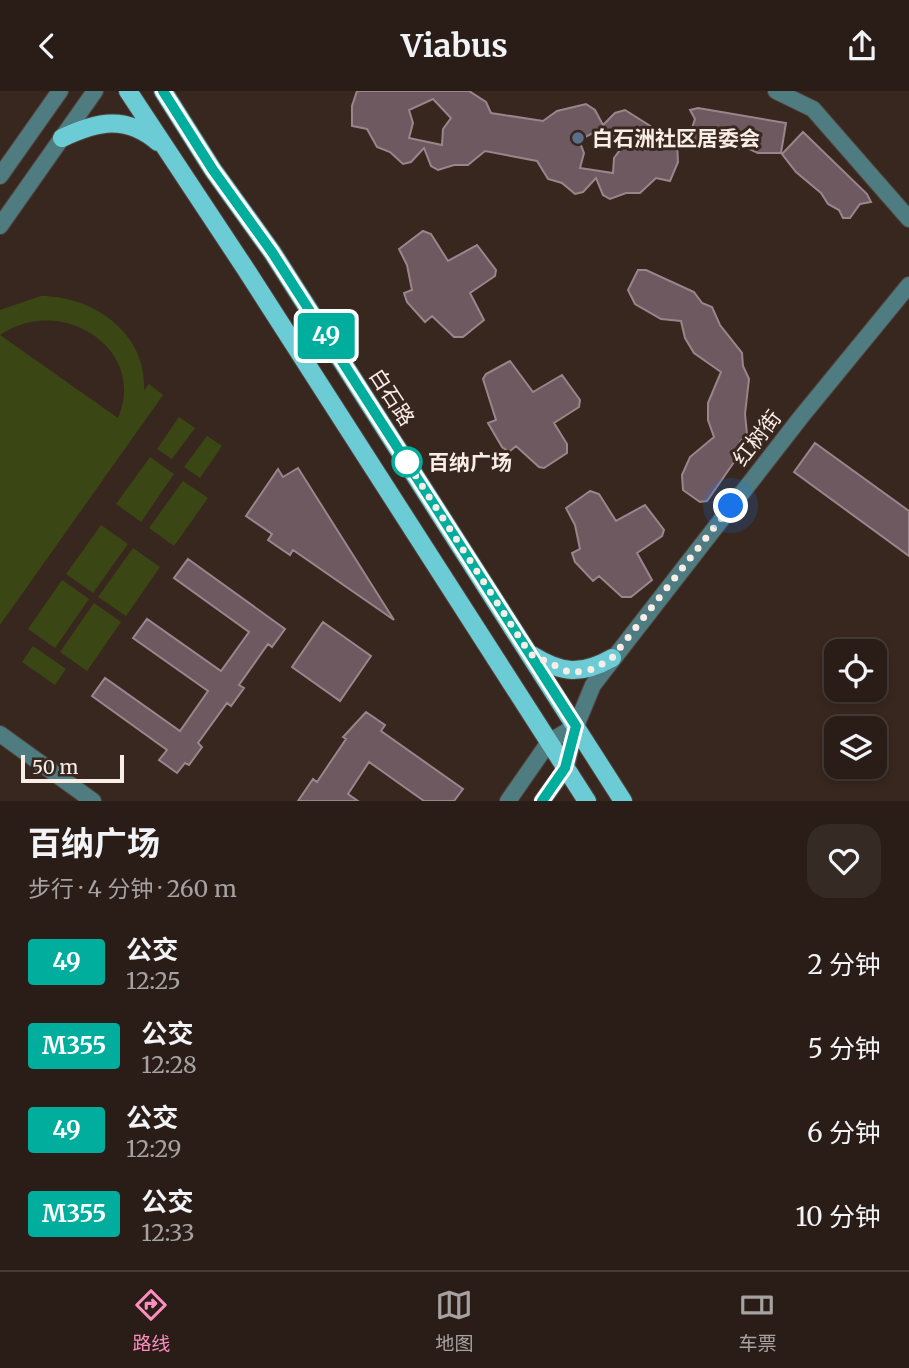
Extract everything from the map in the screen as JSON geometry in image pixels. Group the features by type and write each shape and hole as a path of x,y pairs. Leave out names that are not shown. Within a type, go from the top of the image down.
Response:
{"main road":[{"path":"128,91 587,801"},
{"name":"白石路","path":"163,91 213,170 272,252 624,801"},
{"path":"62,138 101,122 121,123 147,132 171,154"},
{"path":"530,654 571,673 594,669 612,658"}],"street":[{"path":"0,177 60,91"},
{"path":"0,226 95,91"},
{"path":"776,91 813,109 909,219"},
{"name":"红树街","path":"565,768 576,726 593,685 612,658 801,417 909,285"},
{"path":"508,801 549,742 576,726"},
{"path":"0,734 93,801"},
{"path":"542,801 565,768"}],"green space":[{"path":"41,296 60,298 97,310 113,321 136,351 143,369 144,390 149,384 163,395 0,625 0,310","holes":["48,321 72,325 93,335 110,350 121,370 124,393 118,418 0,335 24,324"]},
{"path":"179,417 195,428 172,459 157,449"},
{"path":"207,436 222,446 200,478 184,467"},
{"path":"150,457 174,474 141,522 116,504"},
{"path":"183,481 208,498 174,546 149,528"},
{"path":"101,525 128,544 93,593 66,574"},
{"path":"133,548 160,567 126,616 98,597"},
{"path":"62,580 89,599 55,648 28,629"},
{"path":"94,603 121,622 87,671 60,652"},
{"path":"33,646 66,669 55,685 22,662"}],"building":[{"path":"357,91 469,91 486,102 491,113 543,121 557,111 586,104 595,110 603,125 615,113 625,110 655,129 661,139 677,142 678,162 670,181 656,178 640,193 626,193 610,199 603,195 596,178 583,192 575,194 562,183 548,179 537,161 485,151 468,165 454,165 438,170 431,166 424,148 411,162 403,164 390,152 377,147 367,129 352,126 352,106","holes":["433,99 451,118 443,129 442,145 409,138 413,123 409,110","603,128 622,147 614,158 613,173 580,168 584,153 579,140"]},
{"path":"698,108 786,123 781,153 758,153 745,147 737,149 688,139 695,119 690,110"},
{"path":"803,132 867,194 871,202 860,204 850,218 843,218 839,210 828,204 821,193 796,172 782,154"},
{"path":"423,231 431,234 448,261 477,245 496,270 495,276 470,293 484,320 463,337 454,337 432,316 425,322 407,302 404,293 412,290 407,265 399,249"},
{"path":"638,270 646,270 694,292 702,303 712,307 720,325 742,353 743,366 749,379 745,414 747,434 740,442 739,455 707,501 700,502 683,490 682,475 690,457 714,437 708,420 708,403 721,372 694,353 685,338 681,321 661,319 635,304 628,290"},
{"path":"510,361 533,392 562,375 580,400 579,407 554,423 567,444 567,453 544,468 539,467 516,446 509,452 502,447 488,423 496,420 483,379 486,374"},
{"path":"815,443 909,511 909,556 794,472"},
{"path":"298,468 394,620 293,550 290,555 268,540 272,534 246,516 278,469 283,477"},
{"path":"590,491 599,494 616,521 645,505 664,530 662,536 637,553 652,580 631,597 622,597 599,576 593,581 575,562 572,553 580,549 575,525 566,508"},
{"path":"188,559 285,629 272,647 268,644 239,685 244,688 231,706 227,703 198,743 202,747 189,765 185,763 177,773 159,760 167,750 92,696 105,678 180,731 208,691 133,638 147,619 221,671 249,632 174,578"},
{"path":"323,622 371,656 340,701 292,667"},
{"path":"366,712 385,725 381,731 463,789 454,801 424,801 369,762 348,794 358,801 298,801 313,779 317,782 346,739 343,737"}],"bus line":[{"name":"49","path":"163,91 213,170 272,252 576,726 565,768 542,801"}],"place":[{"name":"白石洲社区居委会","path":"578,138"},
{"name":"百纳广场","path":"407,462"}],"route":[{"path":"407,462 401,453 530,654 544,663 571,673 594,669 612,658 731,506"}]}
